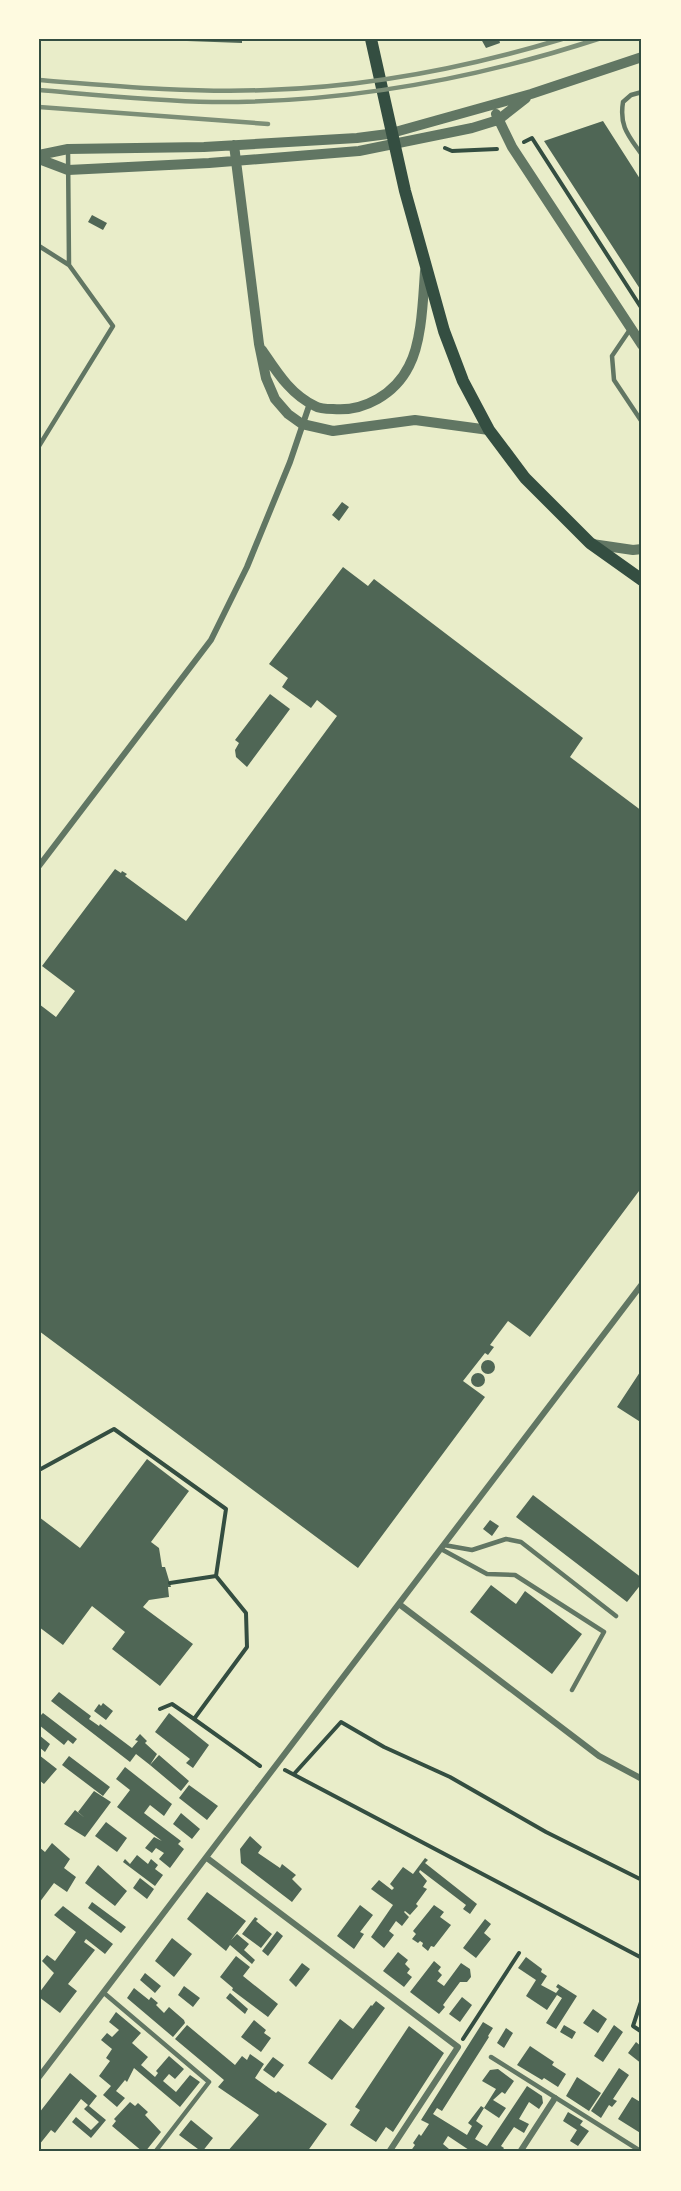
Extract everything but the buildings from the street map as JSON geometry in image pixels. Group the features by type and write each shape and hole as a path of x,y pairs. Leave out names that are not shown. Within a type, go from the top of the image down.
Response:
{"main road":[{"path":"372,42 405,191 444,331 463,381 489,430 525,478 590,543 642,580"}],"street":[{"path":"39,155 68,149 234,145 388,134 531,94 642,57"},
{"path":"39,159 68,170 235,161 359,151 498,120 531,94"},
{"path":"494,105 498,120 512,147 642,345"},
{"path":"234,145 259,344 266,378 275,399 288,414 302,424 333,431 415,420 489,430"},
{"path":"259,344 282,381 317,408 344,410 371,404 394,388 410,366 421,325 426,265"},
{"path":"39,866 211,640 247,567 290,462 310,403"},
{"path":"590,543 633,550 642,549"},
{"path":"39,2077 642,1284"},
{"path":"399,1604 599,1756 642,1779"},
{"path":"207,1858 458,2047 389,2152"},
{"path":"520,2152 555,2098"}],"lane":[{"path":"642,92 631,95 623,102 621,115 624,128 642,155"},
{"path":"68,149 69,265"},
{"path":"39,246 69,265 113,326 39,446"},
{"path":"631,328 612,356 614,380 642,422"},
{"path":"442,1547 472,1550 506,1539 521,1542 616,1616"},
{"path":"442,1547 487,1574 515,1575 604,1632 572,1690"},
{"path":"104,1993 209,2082 155,2152"},
{"path":"491,2057 642,2152"}],"path":[{"path":"424,138 452,151 512,147 532,138 642,309"},
{"path":"39,1470 114,1430 226,1509 216,1576 246,1613 247,1647 194,1719"},
{"path":"170,1583 216,1576"},
{"path":"160,1709 172,1704 271,1773"},
{"path":"294,1774 341,1722 384,1746 450,1777 546,1832 642,1880"},
{"path":"277,1766 642,1958"},
{"path":"458,2047 519,1953"},
{"path":"642,1999 633,2025 642,2032"}],"railway":[{"path":"39,80 182,90 238,91 304,88 379,80 453,67 562,39"},
{"path":"39,90 126,98 212,102 310,98 359,93 455,77 551,54 598,39"},
{"path":"39,107 268,124"}]}
